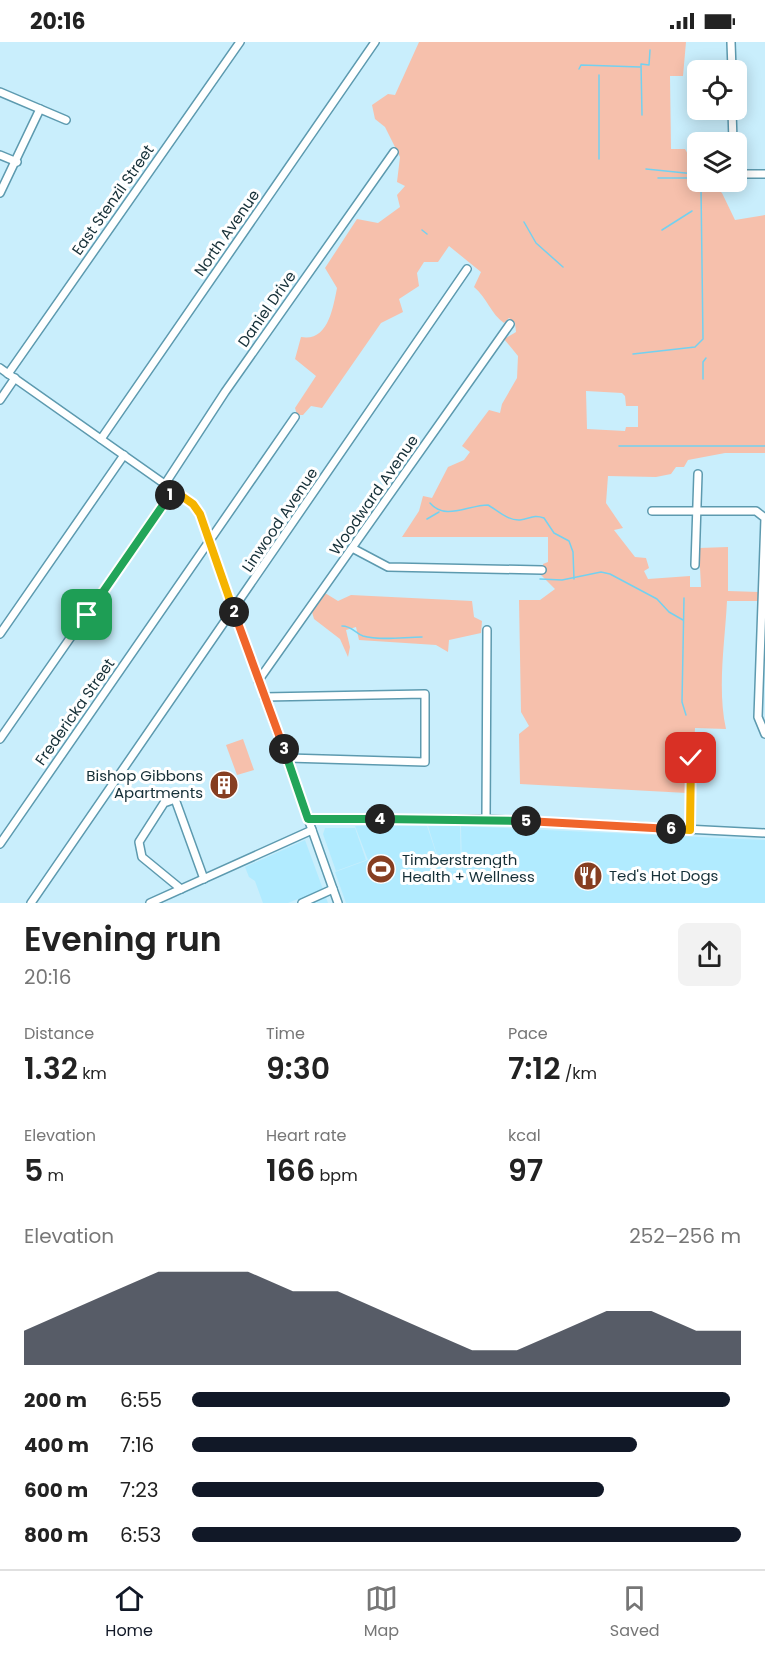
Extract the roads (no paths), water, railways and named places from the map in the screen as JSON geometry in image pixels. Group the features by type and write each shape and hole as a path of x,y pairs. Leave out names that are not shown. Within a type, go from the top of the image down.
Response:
{"street":[{"name":"East Stenzil Street","path":"8,374 240,42"},
{"name":"North Avenue","path":"101,439 375,42"},
{"path":"731,42 732,60"},
{"path":"0,92 66,120"},
{"path":"0,194 40,109"},
{"name":"Daniel Drive","path":"165,484 225,392 394,152"},
{"path":"0,154 17,162"},
{"path":"747,174 765,174"},
{"name":"Linwood Avenue","path":"31,903 467,269"},
{"name":"Woodward Avenue","path":"258,681 354,549 510,324"},
{"path":"0,368 193,504 200,514 208,543 288,758 338,903"},
{"path":"0,399 15,378"},
{"name":"Fredericka Street","path":"0,844 2,836 295,417"},
{"path":"0,634 124,455"},
{"path":"695,565 698,474"},
{"path":"0,739 173,490"},
{"path":"652,511 756,511 765,518 762,696 758,717 765,734"},
{"path":"354,549 388,567 542,570"},
{"path":"486,819 487,630"},
{"path":"264,697 425,694 425,762 288,758"},
{"path":"690,830 691,751"},
{"path":"181,889 142,857 139,842 164,803 175,799 204,879"},
{"path":"308,819 486,819 765,833"},
{"path":"150,903 312,830"},
{"path":"302,903 333,889"}],"waterway":[{"path":"642,115 641,64 649,65 650,50"},
{"path":"579,69 581,65 640,67"},
{"path":"599,75 599,159"},
{"path":"646,169 687,173"},
{"path":"658,178 687,178"},
{"path":"633,354 695,347 703,339 701,192"},
{"path":"662,230 692,211"},
{"path":"524,222 536,243 563,267"},
{"path":"422,230 427,234"},
{"path":"703,379 703,362 706,358"},
{"path":"619,446 765,446"},
{"path":"430,503 436,508 450,512 488,505 516,520 544,518 554,533 569,541 573,552 574,579"},
{"path":"427,519 439,512"},
{"path":"540,579 562,580 601,572 610,574 657,599 669,612 683,620"},
{"path":"684,598 682,702 686,715"},
{"path":"342,626 370,637 385,639 422,637"}],"place":[{"name":"Bishop Gibbons Apartments","path":"224,785"},
{"name":"Timberstrength Health + Wellness","path":"381,869"},
{"name":"Ted's Hot Dogs","path":"588,876"}]}
